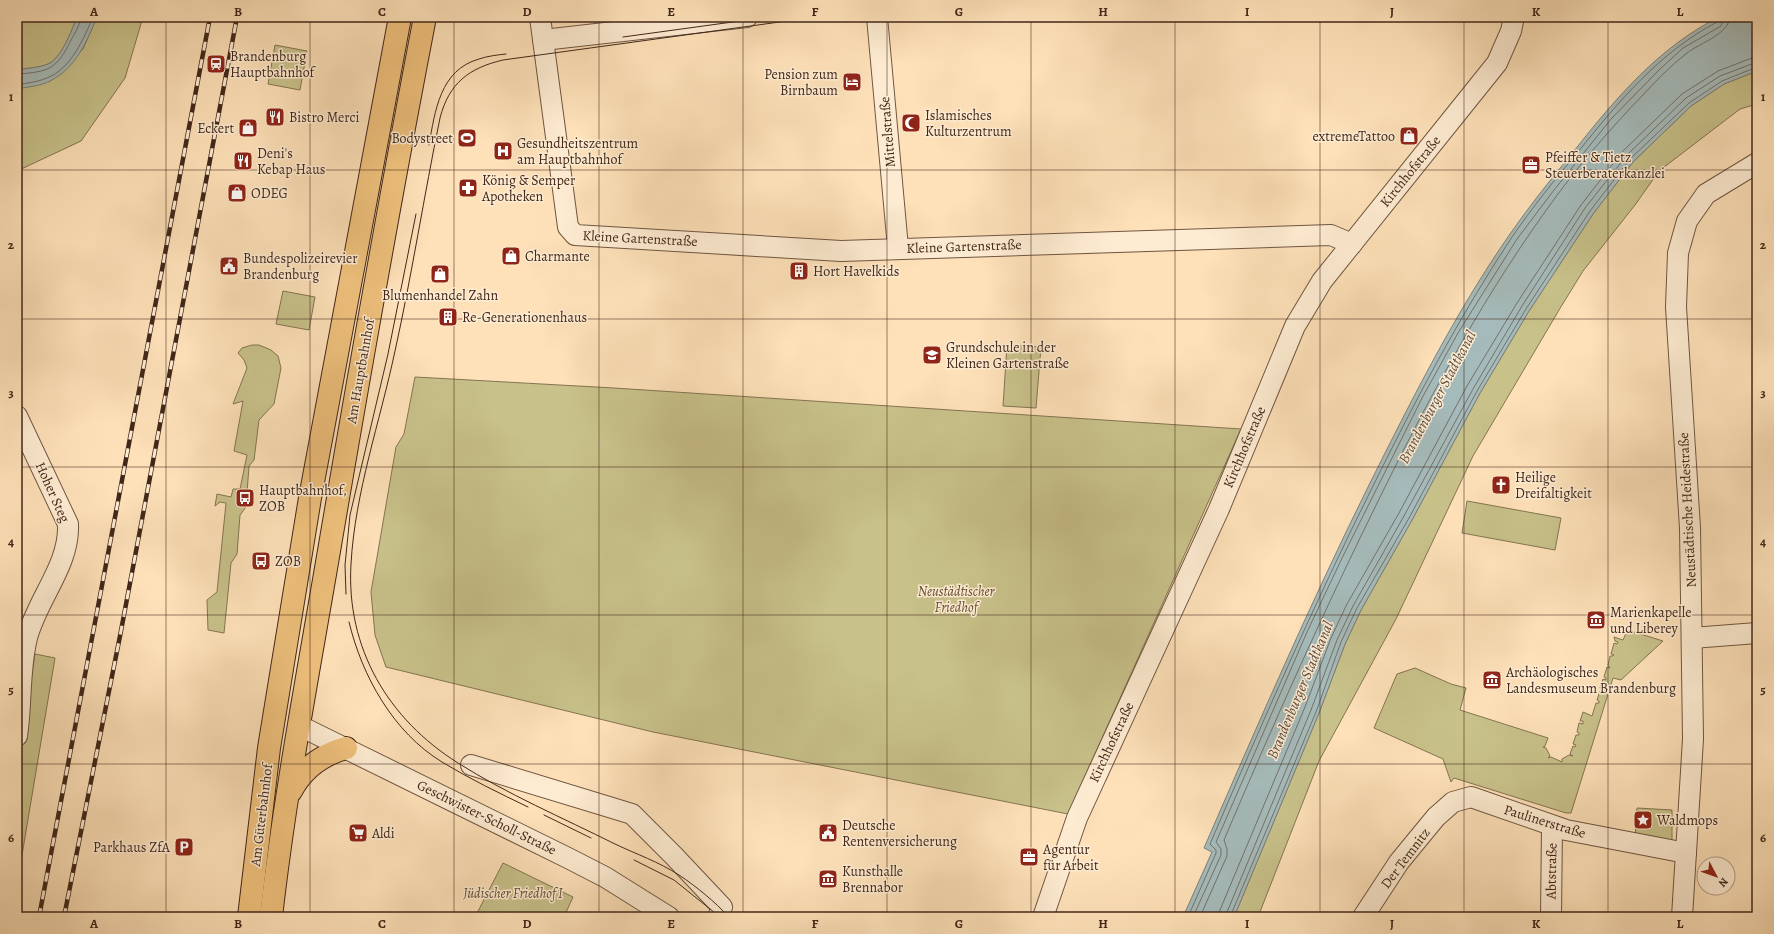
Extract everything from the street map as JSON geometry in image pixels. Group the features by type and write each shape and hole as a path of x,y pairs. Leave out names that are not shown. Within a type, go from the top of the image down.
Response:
{"main road":[{"name":"Am Hauptbahnhof","path":"275,713 310,498 400,17"},
{"name":"Am Hauptbahnhof","path":"300,726 379,259 425,17"},
{"path":"275,713 300,726"},
{"name":"Am Güterbahnhof","path":"249,917 275,713"},
{"name":"Am Güterbahnhof","path":"271,917 277,864 300,726"},
{"path":"286,808 290,795 304,772 324,756 346,748"}],"street":[{"path":"540,17 543,40 747,17"},
{"name":"Mittelstraße","path":"877,17 898,248"},
{"name":"Kirchhofstraße","path":"1043,917 1077,818 1218,509 1295,326 1309,300 1352,244 1497,63 1511,31 1514,17"},
{"name":"Kleine Gartenstraße","path":"543,40 568,228 575,235 841,250 1331,235 1352,244"},
{"name":"Neustädtische Heidestraße","path":"1682,917 1693,739 1690,528 1676,308 1678,253 1687,221 1706,194 1757,163"},
{"name":"Hoher Steg","path":"17,416 68,524 69,537 60,565 37,612 23,650 17,736"},
{"path":"1692,638 1757,633"},
{"name":"Geschwister-Scholl-Straße","path":"300,726 586,867 669,917"},
{"path":"470,766 632,814 722,907 718,917"},
{"name":"Paulinerstraße","path":"1453,802 1471,797 1566,830 1686,853"},
{"name":"Der Temnitz","path":"1363,917 1399,862 1436,817 1453,802"},
{"name":"Abtstraße","path":"1551,917 1552,826"}],"green space":[{"path":"17,17 77,17 66,44 53,61 41,66 17,70"},
{"path":"97,17 143,17 125,78 81,141 17,171 17,89 50,81 83,49"},
{"path":"275,45 307,51 300,90 268,84"},
{"path":"1757,71 1757,104 1740,109 1659,171 1635,205 1583,271 1473,456 1396,619 1319,761 1258,917 1234,917 1319,713 1345,644 1361,610 1412,520 1480,393 1529,311 1593,214 1633,162 1691,106 1724,84"},
{"path":"283,291 315,297 309,330 276,324"},
{"path":"252,345 259,345 271,350 278,356 281,368 274,404 259,420 254,460 249,466 246,507 240,515 237,554 231,563 224,633 208,630 207,600 217,592 226,503 220,502 215,506 217,494 231,497 233,489 240,489 247,455 234,451 243,401 233,404 247,368 244,360 238,353 242,348"},
{"path":"1007,345 1041,347 1036,408 1003,406"},
{"name":"Neustädtischer Friedhof","path":"415,377 614,388 1241,429 1068,814 653,732 386,667 375,635 371,592 396,447 404,434"},
{"path":"1467,501 1561,518 1555,550 1462,533"},
{"path":"1618,627 1663,641 1621,680 1613,678 1571,813 1566,813 1454,778 1451,782 1443,759 1374,728 1397,674 1415,668 1451,684 1466,688 1460,710 1548,738 1545,746 1543,747 1546,748 1550,756 1548,758 1551,757 1562,762 1562,759 1569,755 1573,756 1570,754 1573,746 1575,747 1576,745 1573,744 1576,735 1579,735 1577,732 1579,723 1583,724 1583,721 1580,721 1583,712 1592,716 1596,703 1599,703 1597,700 1600,691 1603,691 1603,689 1600,688 1603,679 1606,680 1604,677 1607,667 1610,668 1608,665 1610,656 1614,655 1611,654 1614,643 1617,644 1618,642 1615,641 1614,637 1623,640 1626,633 1617,630"},
{"path":"35,654 55,658 17,885 17,774"},
{"path":"1637,808 1672,810 1672,842 1635,838"},
{"name":"Jüdischer Friedhof I","path":"503,863 573,897 564,917 475,917"}],"water":[{"path":"77,17 97,17 85,44 74,61 59,76 46,83 17,89 17,70 41,66 53,61 66,44"},
{"name":"Brandenburger Stadtkanal","path":"1719,17 1757,17 1757,71 1724,84 1691,106 1633,162 1593,214 1529,311 1480,393 1412,520 1361,610 1345,644 1319,713 1234,917 1183,917 1212,852 1204,848 1305,620 1347,530 1401,421 1471,294 1533,202 1622,94 1639,76 1677,43 1697,29"}],"tram line":[{"path":"623,37 769,17"},
{"path":"729,917 699,889 671,870 555,815 496,785 458,763 433,745 411,725 392,703 376,678 364,652 356,624 351,595 353,537 357,510 401,322 440,118 449,95 455,86 470,73 491,63 503,60 816,17"},
{"path":"429,145 437,106 448,82 456,72 466,64 479,59 506,54"},
{"path":"346,594 345,565 350,515 388,354 416,214"},
{"path":"349,622 362,662 371,682 394,719 409,735 424,750 442,762 528,807"},
{"path":"544,815 591,838"},
{"path":"634,860 674,880 720,917"}],"railway":[{"path":"39,917 210,17"},
{"path":"64,917 120,636 237,17"}],"place":[{"name":"Brandenburg Hauptbahnhof","path":"216,64"},
{"name":"Pension zum Birnbaum","path":"852,82"},
{"name":"Bistro Merci","path":"275,117"},
{"name":"Islamisches Kulturzentrum","path":"911,123"},
{"name":"Eckert","path":"248,128"},
{"name":"extremeTattoo","path":"1409,136"},
{"name":"Bodystreet","path":"467,138"},
{"name":"Gesundheitszentrum am Hauptbahnhof","path":"503,151"},
{"name":"Deni's Kebap Haus","path":"243,161"},
{"name":"Pfeiffer & Tietz Steuerberaterkanzlei","path":"1531,165"},
{"name":"König & Semper Apotheken","path":"468,188"},
{"name":"ODEG","path":"237,193"},
{"name":"Charmante","path":"511,256"},
{"name":"Bundespolizeirevier Brandenburg","path":"229,266"},
{"name":"Hort Havelkids","path":"799,271"},
{"name":"Blumenhandel Zahn","path":"440,274"},
{"name":"Re-Generationenhaus","path":"448,317"},
{"name":"Grundschule in der Kleinen Gartenstraße","path":"932,355"},
{"name":"Heilige Dreifaltigkeit","path":"1501,485"},
{"name":"Hauptbahnhof, ZOB","path":"245,498"},
{"name":"ZOB","path":"261,561"},
{"name":"Marienkapelle und Liberey","path":"1596,620"},
{"name":"Archäologisches Landesmuseum Brandenburg","path":"1492,680"},
{"name":"Waldmops","path":"1643,820"},
{"name":"Aldi","path":"358,833"},
{"name":"Deutsche Rentenversicherung","path":"828,833"},
{"name":"Parkhaus ZfA","path":"184,847"},
{"name":"Agentur für Arbeit","path":"1029,857"},
{"name":"Kunsthalle Brennabor","path":"828,879"}]}
